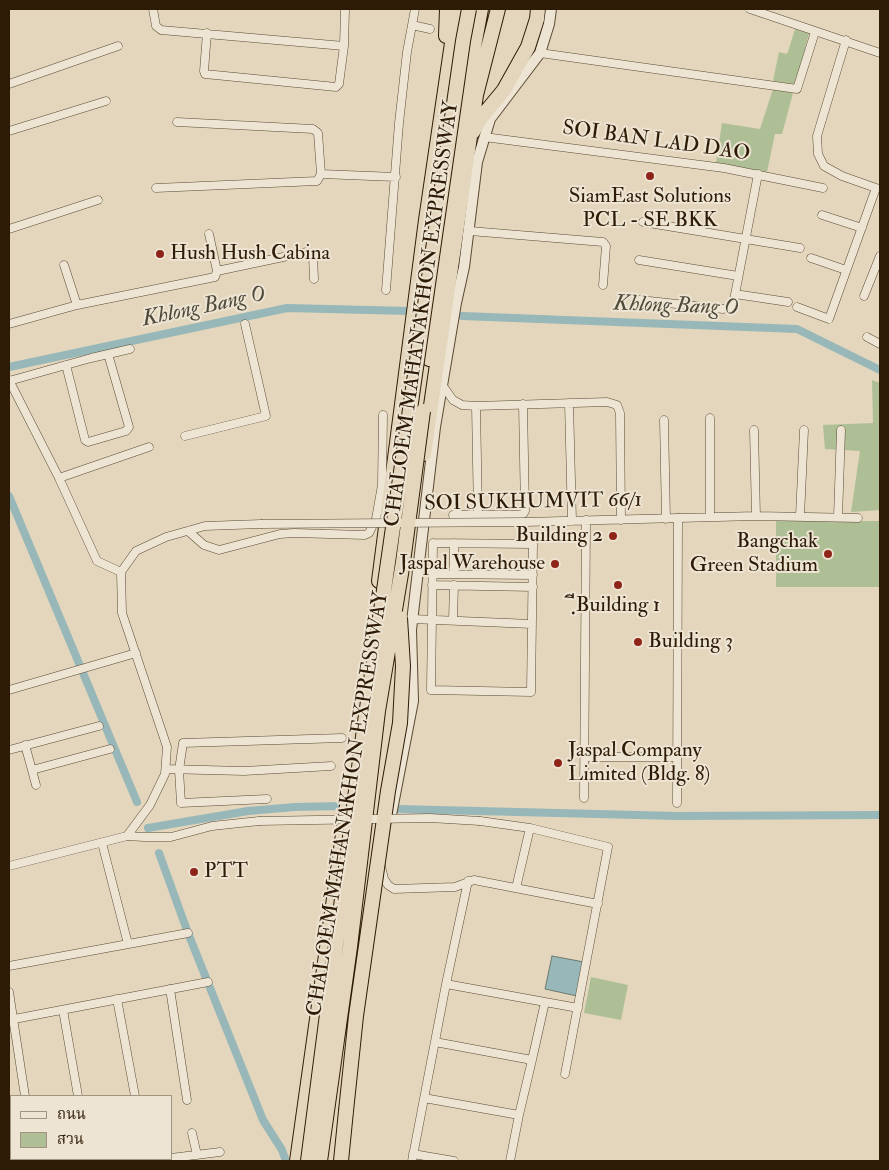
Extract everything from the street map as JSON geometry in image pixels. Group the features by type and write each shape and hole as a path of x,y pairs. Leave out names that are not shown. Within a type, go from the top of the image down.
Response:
{"highway":[{"path":"444,97 447,9"},
{"name":"CHALOEM MAHANAKHON EXPRESSWAY","path":"297,1161 359,731 426,220 457,9"},
{"path":"308,1161 364,729 460,60 469,9"},
{"path":"320,1161 350,947 378,711 398,595 416,468 440,261 481,9"},
{"name":"CHALOEM MAHANAKHON EXPRESSWAY","path":"314,1161 381,707 400,606 432,400 476,95 498,9"},
{"path":"469,140 480,119 504,90 523,56 534,29 538,9"},
{"path":"341,1161 356,1016 388,791 400,723 403,666 398,595"}],"street":[{"path":"153,9 158,29 344,46"},
{"path":"207,33 205,74 336,87 339,84 344,46 344,9"},
{"path":"386,290 399,123 414,9"},
{"path":"551,9 549,24 540,53 512,87 490,119 477,162 470,231 435,427 412,619 413,701 381,869 388,885 394,889 455,887 474,880 598,904"},
{"path":"750,9 880,53"},
{"path":"412,25 430,29"},
{"path":"540,53 797,89 815,32"},
{"path":"797,307 829,319 876,188 842,176 824,166 818,154 817,136 846,40"},
{"path":"9,84 118,46"},
{"path":"9,131 106,100"},
{"path":"156,188 315,182 319,180 321,174 318,133 313,129 177,122"},
{"name":"SOI BAN LAD DAO","path":"484,137 758,174 823,188"},
{"path":"321,174 396,177"},
{"path":"640,300 724,309 732,304 758,174"},
{"path":"9,229 98,200"},
{"path":"822,215 862,228"},
{"path":"643,222 800,248"},
{"path":"470,231 602,242 606,246 603,284"},
{"path":"9,324 77,305 215,276 217,271 209,234"},
{"path":"217,271 307,252 313,256 314,279"},
{"path":"864,296 880,256"},
{"path":"811,258 846,270"},
{"path":"638,260 738,276"},
{"path":"64,265 77,305"},
{"path":"735,294 788,302"},
{"path":"185,436 266,416 245,324"},
{"path":"867,337 880,344"},
{"path":"127,836 150,805 165,774 167,747 122,613 121,572 97,561 59,478 9,381 130,349"},
{"path":"66,365 84,440 88,442 126,431 129,427 108,354"},
{"path":"443,386 453,400 462,405 607,402 617,405 620,413 622,520"},
{"path":"569,403 572,521"},
{"path":"453,515 518,515 523,514 525,511 523,404"},
{"path":"476,406 478,515"},
{"path":"188,531 204,545 219,550 280,534 365,535 369,533 376,519 382,485 383,416"},
{"path":"710,418 710,518"},
{"path":"664,420 666,518"},
{"path":"754,430 756,516"},
{"path":"800,516 804,430"},
{"path":"838,517 841,430"},
{"path":"59,478 149,447"},
{"name":"SOI SUKHUMVIT 66/1","path":"121,572 136,551 166,537 205,526 525,522 756,516 858,518"},
{"path":"677,803 678,518"},
{"path":"584,798 586,520"},
{"path":"433,542 533,544 531,692 431,690 432,574 433,542"},
{"path":"454,543 454,574"},
{"path":"432,574 533,575"},
{"path":"432,585 533,587"},
{"path":"453,620 454,585"},
{"path":"412,619 532,624"},
{"path":"9,690 136,653"},
{"path":"9,750 99,726"},
{"path":"267,799 181,803 179,770 183,743 342,738"},
{"path":"25,746 36,785"},
{"path":"32,770 110,749"},
{"path":"584,758 677,757"},
{"path":"166,769 244,771 331,766"},
{"path":"9,866 127,836 170,837 212,826 260,821 430,818 480,821 530,828 608,847 566,1074"},
{"path":"516,888 530,828"},
{"path":"102,843 128,944"},
{"path":"454,1161 413,1158 446,984 468,881"},
{"path":"9,966 188,933"},
{"path":"11,1019 208,982"},
{"path":"446,984 578,1008"},
{"path":"170,989 187,1100"},
{"path":"9,992 11,1019 25,1095"},
{"path":"117,999 135,1095"},
{"path":"510,1161 545,1002"},
{"path":"63,1010 78,1095"},
{"path":"435,1042 532,1060"},
{"path":"424,1098 519,1115"},
{"path":"192,1133 197,1155"},
{"path":"172,1159 220,1152"}],"green space":[{"path":"795,29 809,33 796,83 773,81 779,52 786,54 788,52"},
{"path":"773,89 793,93 782,134 775,134 767,172 716,163 722,123 760,129"},
{"path":"872,380 880,383 880,510 851,512 860,451 825,449 823,425 873,423"},
{"name":"Bangchak Green Stadium","path":"776,521 880,521 880,587 776,587"},
{"path":"591,977 628,985 621,1020 584,1013"}],"water":[{"path":"552,956 584,962 577,996 545,989"}],"waterway":[{"name":"Khlong Bang O","path":"9,367 287,308 409,311"},
{"name":"Khlong Bang O","path":"462,316 797,329 880,370"},
{"path":"9,496 137,802"},
{"path":"148,828 248,811 295,807 343,806"},
{"path":"398,809 677,816 880,815"},
{"path":"159,853 188,933 263,1120 282,1150 286,1161"}],"place":[{"name":"SiamEast Solutions PCL - SE BKK","path":"650,176"},
{"name":"Hush Hush Cabina","path":"160,254"},
{"name":"Building 2","path":"613,536"},
{"name":"Bangchak Green Stadium","path":"828,554"},
{"name":"Jaspal Warehouse","path":"555,564"},
{"name":"ฺีBuilding 1","path":"618,585"},
{"name":"Building 3","path":"638,642"},
{"name":"Jaspal Company Limited (Bldg. 8)","path":"558,763"},
{"name":"PTT","path":"194,872"}]}
